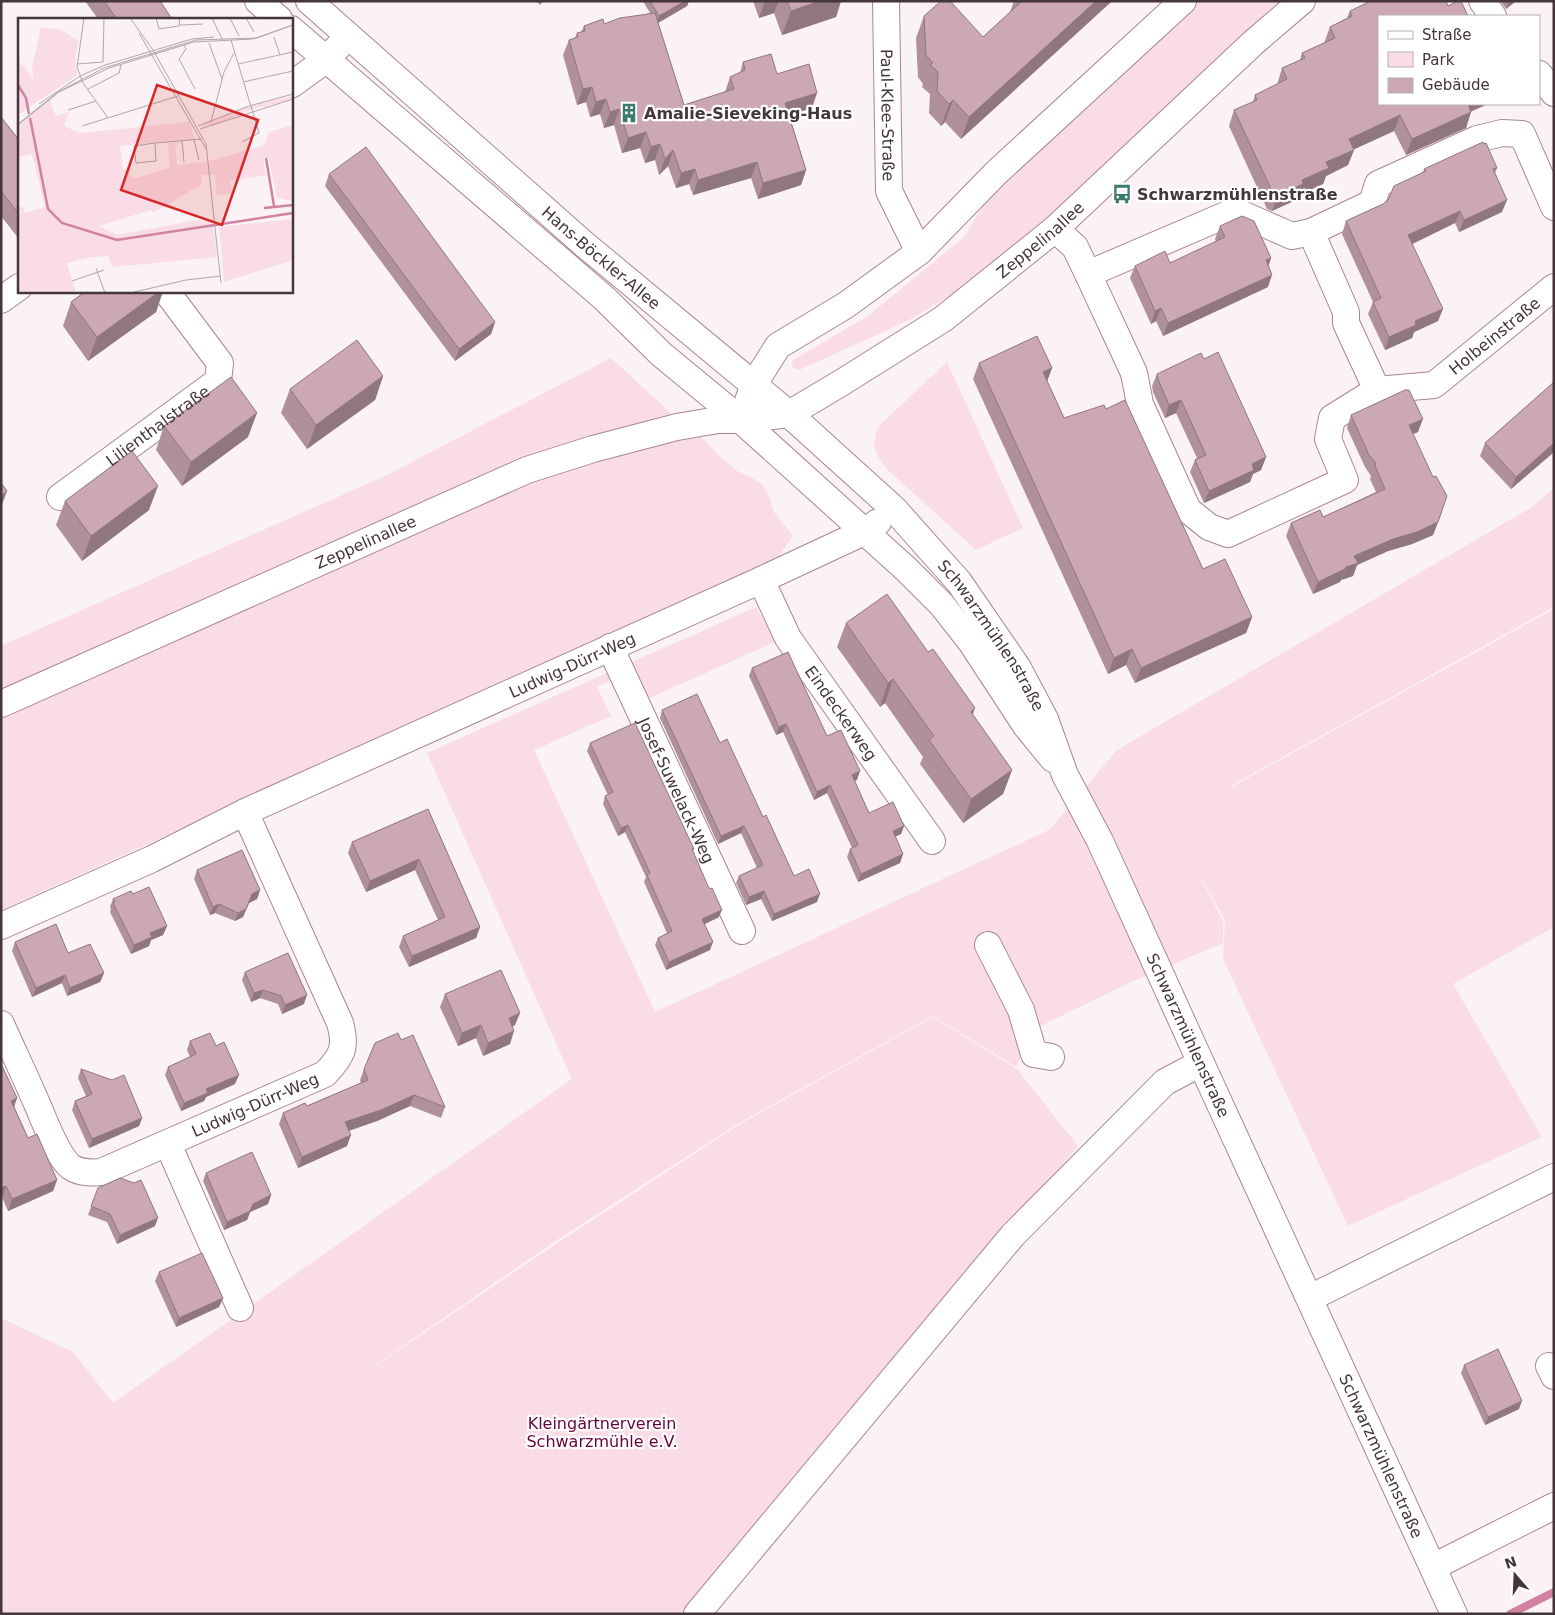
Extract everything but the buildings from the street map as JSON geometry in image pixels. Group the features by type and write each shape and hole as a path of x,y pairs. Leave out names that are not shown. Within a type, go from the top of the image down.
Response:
{"street":[{"path":"258,1 278,18"},
{"name":"Hans-Böckler-Allee","path":"309,1 584,244 754,384 895,510"},
{"name":"Paul-Klee-Straße","path":"886,1 889,191 919,252"},
{"path":"741,420 754,384 778,346 846,305 919,252 996,173 1183,1"},
{"name":"Zeppelinallee","path":"1,704 527,470 593,449 677,427 718,420 741,420 789,414 943,319 1055,229 1253,43 1302,1"},
{"path":"1482,1 1492,15"},
{"name":"Hans-Böckler-Allee","path":"292,30 604,298 661,354 741,420 866,531"},
{"path":"292,84 327,59 348,37"},
{"path":"1540,75 1554,93"},
{"path":"1088,274 1235,211 1292,236 1311,232 1372,203 1378,184 1477,140 1502,133 1522,134 1554,207"},
{"path":"1055,229 1075,248 1088,274 1134,373 1140,404 1188,510 1209,527 1228,534 1344,480 1328,438 1332,418 1377,390 1346,323 1346,312 1311,232"},
{"name":"Holbeinstraße","path":"1377,390 1434,385 1554,287"},
{"path":"1,300 18,288"},
{"name":"Lilienthalstraße","path":"60,497 218,381 220,363 167,292"},
{"name":"Ludwig-Dürr-Weg","path":"1,926 152,859 245,812 761,580 866,531 895,510"},
{"name":"Schwarzmühlenstraße","path":"895,510 959,582 1018,668 1045,719 1065,775 1100,841 1454,1614"},
{"name":"Schwarzmühlenstraße","path":"866,531 942,605 971,642 1026,726 1065,775"},
{"name":"Eindeckerweg","path":"761,580 788,638 932,841"},
{"name":"Josef-Suwelack-Weg","path":"610,648 742,931"},
{"name":"Ludwig-Dürr-Weg","path":"1,1024 50,1134 64,1160 81,1172 101,1172 325,1074 337,1061 342,1051 344,1036 340,1023 245,812"},
{"path":"988,945 1021,1010 1034,1054 1051,1057"},
{"path":"697,1614 1013,1235 1164,1082 1201,1063"},
{"path":"168,1144 240,1308"},
{"path":"1310,1298 1554,1177"},
{"path":"1433,1567 1554,1506"}],"green space":[{"path":"1192,1 1290,1 980,278 909,320 799,370 792,367 793,360 868,316 964,237 1001,176"},
{"path":"611,358 737,471 763,485 770,498 774,512 793,536 778,557 759,570 1,910 1,646 385,476"},
{"path":"947,362 1023,528 976,550 889,471 881,462 874,447 876,432 880,425"},
{"name":"Kleingärtnerverein Schwarzmühle e.V.","path":"1554,488 1554,607 1232,785 1251,818 1233,786 1554,609 1554,927 1453,984 1542,1137 1348,1226 1223,959 1225,920 1194,865 1223,921 1223,943 1131,982 1024,1034 1028,1042 1016,1067 933,1016 739,1123 557,1240 326,1399 559,1242 740,1124 933,1017 1017,1069 1078,1146 687,1614 1,1614 1,1318 73,1352 113,1403 572,1079 427,753 607,673 612,680 597,687 611,716 534,750 655,1012 1049,830 1117,750 1532,507"},
{"path":"756,607 777,641 645,700 630,663"}],"waterway":[{"path":"1510,1614 1554,1592"}],"place":[{"name":"Amalie-Sieveking-Haus","path":"629,113"},
{"name":"Schwarzmühlenstraße","path":"1122,194"}]}
